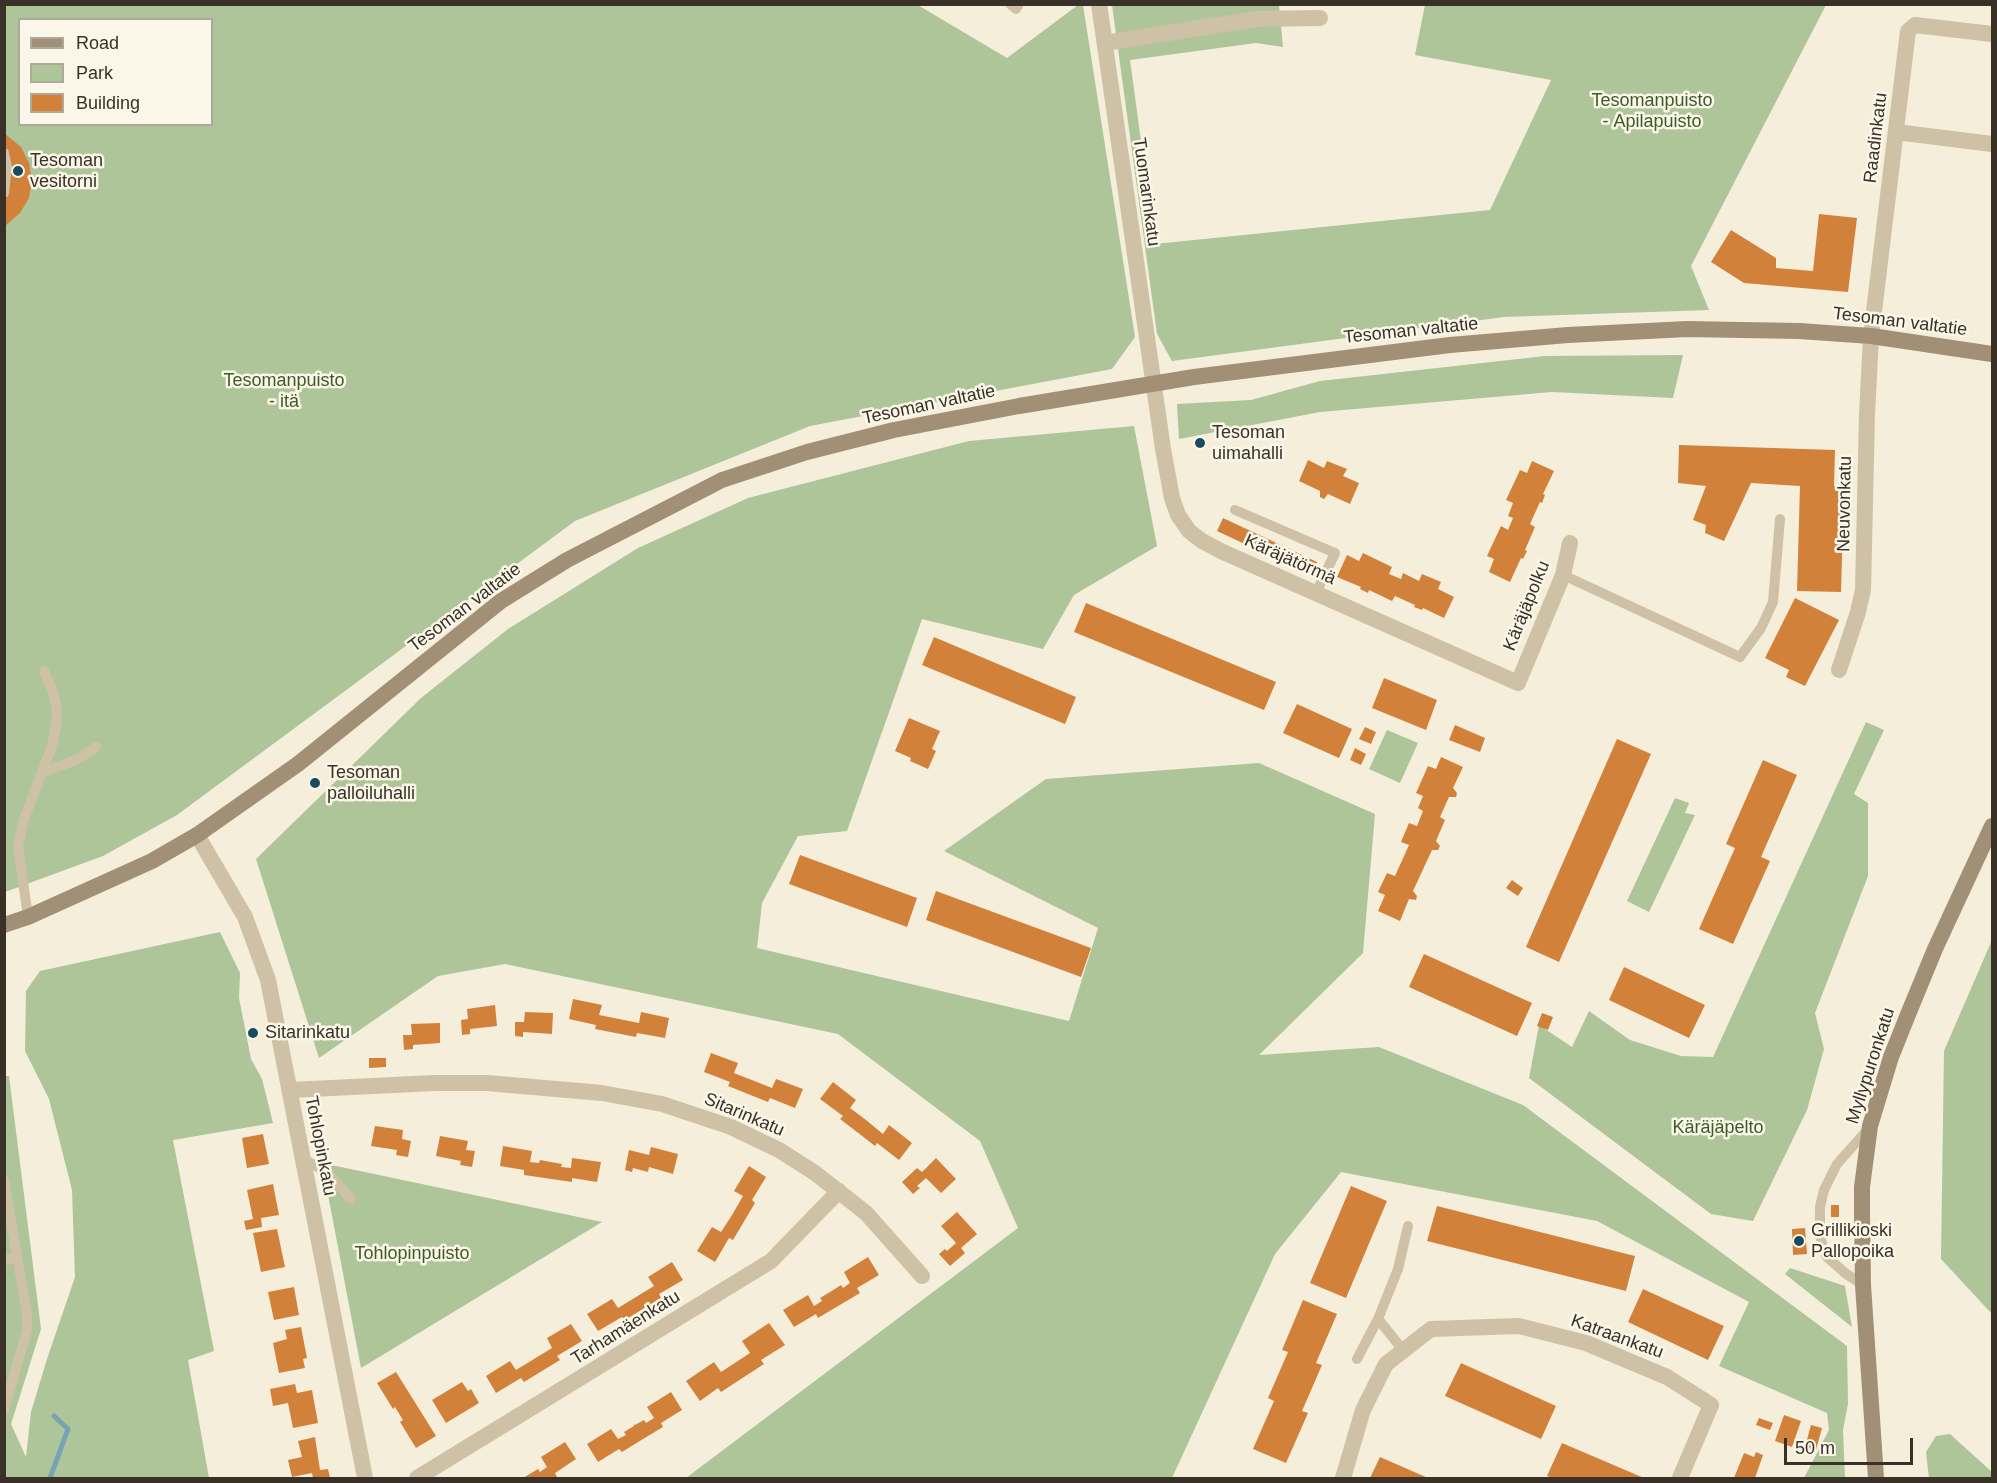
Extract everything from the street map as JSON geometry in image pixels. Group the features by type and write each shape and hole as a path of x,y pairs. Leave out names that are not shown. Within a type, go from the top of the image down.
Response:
{"main road":[{"name":"Tesoman valtatie","path":"4,925 28,917 152,861 197,835 298,764 501,601 567,560 722,480 807,452 894,430 1153,384 1450,345 1614,331 1747,330 1871,336 1992,354"},
{"name":"Myllypuronkatu","path":"1876,1479 1863,1285 1862,1187 1870,1126 1891,1057 1909,1012 1935,949 1992,826"}],"street":[{"name":"Tuomarinkatu","path":"1099,4 1153,384"},
{"path":"1105,43 1256,19 1320,18"},
{"name":"Raadinkatu","path":"1871,336 1908,31 1915,25 1992,34"},
{"path":"1896,132 1992,144"},
{"name":"Neuvonkatu","path":"1839,670 1863,590 1871,336"},
{"name":"Käräjätörmä","path":"1153,384 1172,498 1178,514 1189,531 1223,552 1518,683"},
{"name":"Käräjäpolku","path":"1518,683 1563,575 1570,543"},
{"name":"Tohlopinkatu","path":"197,835 245,917 268,980 365,1479"},
{"name":"Sitarinkatu","path":"290,1090 477,1083 552,1087 662,1104 731,1127 779,1150 839,1191 866,1213 922,1276"},
{"name":"Tarhamäenkatu","path":"417,1479 771,1262 839,1191"},
{"name":"Katraankatu","path":"1343,1479 1363,1410 1386,1364 1431,1329 1519,1326 1596,1347 1667,1377 1711,1405 1680,1479"}],"lane":[{"path":"1010,4 1016,9 1019,4"},
{"path":"4,153 7,167 4,193"},
{"path":"1235,510 1335,553 1316,593"},
{"path":"1563,575 1740,657 1761,628 1773,602 1780,519"},
{"path":"28,917 18,846 24,819 52,746 56,727 57,710 54,692 44,671"},
{"path":"41,773 76,760 96,747"},
{"path":"1863,1285 1827,1257 1821,1245 1819,1214 1821,1198 1830,1177 1870,1126"},
{"path":"303,1159 327,1172 351,1199"},
{"path":"4,1180 27,1314 27,1331 4,1410"},
{"path":"1357,1359 1378,1319 1398,1269 1408,1226"},
{"path":"4,1260 17,1258"},
{"path":"1378,1319 1403,1350"}],"green space":[{"name":"Tesomanpuisto - itä","path":"916,4 1007,58 1078,5 1083,5 1135,337 1112,369 810,426 575,521 177,815 103,856 5,892 4,5"},
{"name":"Tesomanpuisto - Apilapuisto","path":"1112,5 1279,5 1283,47 1256,43 1130,60 1155,244 1490,210 1551,80 1415,55 1425,5 1826,5 1691,266 1709,310 1504,317 1172,361 1157,334"},
{"path":"1683,355 1673,398 1552,392 1320,412 1179,439 1177,404 1251,400 1320,381 1545,356"},
{"path":"1134,426 1157,546 1074,595 1043,649 922,619 847,831 798,836 762,903 757,948 1069,1021 1098,928 944,851 1046,779 1259,763 1375,814 1363,953 1259,1055 1379,1047 1523,1105 1847,1346 1848,1404 1843,1430 1845,1478 1804,1478 1829,1430 1827,1413 1719,1366 1749,1302 1597,1221 1341,1172 1275,1254 1172,1478 686,1478 1018,1228 980,1141 838,1034 505,964 438,976 319,1058 256,859 421,698 508,629 638,548 748,498 969,441"},
{"name":"Käräjäpelto","path":"1866,722 1884,730 1854,794 1868,803 1868,876 1815,1013 1824,1049 1807,1110 1753,1221 1711,1214 1529,1078 1539,1025 1572,1047 1589,1011 1630,1040 1681,1056 1713,1057"},
{"path":"1387,730 1418,743 1400,783 1369,769"},
{"path":"1675,798 1689,803 1685,813 1695,815 1649,912 1627,901"},
{"path":"220,932 240,973 239,998 251,1059 262,1079 273,1123 173,1140 214,1351 188,1360 209,1478 5,1478 5,1076 9,1076 41,1329 11,1424 26,1457 31,1412 75,1277 72,1190 49,1099 25,1051 26,991 40,971"},
{"path":"1992,940 1992,1314 1941,1259 1944,1051"},
{"name":"Tohlopinpuisto","path":"322,1163 602,1222 361,1368"},
{"path":"1790,1268 1845,1286 1852,1327 1785,1274"},
{"path":"1950,1434 1992,1472 1992,1478 1929,1478 1926,1452 1936,1436"}],"building":[{"name":"Tesoman vesitorni","path":"4,133 21,147 29,163 32,180 29,198 20,213 4,227"},
{"path":"1819,214 1857,218 1848,292 1744,283 1711,262 1731,230 1776,258 1776,268 1813,271"},
{"path":"1679,445 1835,450 1834,486 1844,486 1841,592 1797,591 1800,486 1751,483 1724,541 1705,533 1706,525 1693,520 1706,486 1678,483"},
{"path":"1308,460 1324,468 1327,461 1347,469 1343,476 1359,483 1350,504 1328,494 1324,499 1320,497 1320,491 1299,481"},
{"path":"1532,461 1554,471 1543,494 1545,495 1542,503 1540,502 1530,524 1535,527 1525,550 1527,551 1523,559 1521,558 1510,582 1489,572 1494,559 1487,556 1501,526 1508,530 1513,518 1508,516 1513,503 1506,500 1520,470 1527,473"},
{"path":"1223,518 1317,562 1311,575 1217,531"},
{"path":"1363,553 1392,567 1389,574 1401,579 1403,573 1419,581 1422,574 1441,582 1438,589 1454,597 1444,618 1423,608 1422,610 1414,607 1415,605 1395,596 1392,601 1369,590 1368,593 1360,589 1361,587 1337,577 1347,555 1359,561"},
{"path":"1795,598 1839,620 1805,686 1786,677 1789,670 1765,658"},
{"path":"1086,603 1276,682 1264,710 1074,632"},
{"path":"934,637 1076,697 1065,724 922,665"},
{"path":"1384,678 1437,700 1426,730 1372,708"},
{"path":"1297,704 1352,729 1339,758 1283,733"},
{"path":"909,718 940,731 932,749 936,751 928,769 895,751"},
{"path":"1455,725 1485,738 1480,752 1449,740"},
{"path":"1365,727 1376,732 1371,744 1359,739"},
{"path":"1617,739 1651,754 1559,962 1526,947"},
{"path":"1355,748 1366,754 1361,765 1350,760"},
{"path":"1441,757 1463,767 1453,788 1457,793 1456,797 1449,797 1440,817 1445,820 1436,841 1440,846 1438,850 1432,850 1413,891 1417,896 1416,900 1409,899 1400,921 1378,911 1385,895 1378,892 1387,873 1395,876 1409,845 1401,842 1409,823 1417,826 1423,811 1418,808 1423,796 1416,793 1428,766 1436,769"},
{"path":"1763,760 1797,775 1761,857 1770,861 1733,944 1699,929 1735,848 1726,844"},
{"path":"800,855 917,898 907,927 789,884"},
{"path":"1512,880 1523,888 1518,896 1506,888"},
{"path":"936,891 1091,948 1081,977 926,920"},
{"path":"1424,954 1532,1003 1517,1036 1409,987"},
{"path":"1624,967 1705,1005 1689,1038 1609,1000"},
{"path":"573,999 602,1005 599,1015 639,1023 641,1012 669,1018 665,1038 637,1033 636,1037 595,1029 596,1025 569,1019"},
{"path":"495,1005 497,1026 470,1029 470,1034 462,1035 461,1020 468,1019 467,1009"},
{"path":"525,1012 553,1013 552,1034 523,1032 523,1037 515,1036 515,1022 524,1022"},
{"path":"1542,1013 1553,1017 1548,1030 1537,1026"},
{"path":"440,1023 440,1043 413,1045 413,1049 404,1050 403,1035 412,1035 411,1024"},
{"path":"711,1053 738,1063 734,1073 772,1088 776,1079 803,1089 795,1108 770,1098 768,1102 728,1086 730,1082 704,1072"},
{"path":"369,1058 386,1058 386,1067 369,1068"},
{"path":"833,1082 856,1100 850,1108 883,1134 889,1125 912,1143 899,1160 877,1143 875,1146 840,1119 843,1116 820,1099"},
{"path":"375,1126 403,1130 402,1139 411,1141 408,1157 396,1155 397,1150 371,1146"},
{"path":"263,1134 269,1164 247,1168 242,1138"},
{"path":"440,1136 468,1141 466,1150 475,1151 472,1167 460,1165 461,1161 436,1156"},
{"path":"503,1146 532,1151 530,1162 539,1163 540,1160 571,1168 572,1158 601,1162 597,1182 572,1178 572,1182 524,1175 524,1170 500,1166"},
{"path":"651,1147 678,1154 673,1174 649,1167 648,1172 633,1168 632,1172 625,1170 629,1150 649,1155"},
{"path":"936,1158 956,1179 941,1193 926,1178 917,1186 920,1188 913,1194 902,1182 917,1168 922,1172"},
{"path":"749,1166 766,1177 752,1200 755,1203 733,1240 729,1238 715,1262 697,1251 712,1227 721,1232 732,1215 743,1196 734,1191"},
{"path":"273,1184 279,1215 261,1218 262,1227 246,1230 244,1221 253,1219 247,1190"},
{"path":"1351,1186 1387,1201 1346,1298 1310,1283"},
{"path":"1831,1205 1839,1205 1839,1217 1831,1217"},
{"path":"1437,1206 1635,1256 1626,1291 1427,1241"},
{"path":"957,1212 977,1234 961,1248 965,1253 950,1266 939,1254 945,1249 947,1251 956,1243 941,1226"},
{"name":"Grillikioski Pallopoika","path":"1805,1228 1807,1254 1793,1255 1792,1229"},
{"path":"277,1229 285,1267 261,1272 253,1233"},
{"path":"868,1257 879,1275 857,1288 860,1293 818,1318 816,1314 794,1327 783,1310 808,1295 814,1306 822,1301 820,1298 841,1285 843,1288 850,1283 844,1272"},
{"path":"672,1262 683,1280 659,1294 661,1298 625,1320 622,1317 598,1331 587,1314 612,1299 618,1308 654,1286 648,1277"},
{"path":"294,1287 299,1315 274,1320 268,1292"},
{"path":"1643,1289 1724,1326 1708,1360 1628,1322"},
{"path":"1303,1300 1337,1314 1316,1363 1322,1365 1302,1411 1308,1413 1286,1463 1253,1449 1274,1401 1268,1398 1288,1352 1282,1350"},
{"path":"769,1323 785,1345 761,1360 764,1364 721,1392 718,1388 700,1401 686,1381 714,1362 721,1372 750,1353 742,1341"},
{"path":"571,1324 582,1341 557,1356 560,1360 524,1382 521,1378 496,1393 486,1376 510,1361 516,1370 552,1348 547,1338"},
{"path":"301,1327 307,1358 303,1359 305,1368 279,1373 273,1343 287,1339 285,1330"},
{"path":"1461,1363 1556,1406 1541,1439 1445,1396"},
{"path":"396,1372 436,1436 416,1448 400,1422 403,1420 395,1407 393,1409 377,1383"},
{"path":"462,1382 468,1391 471,1389 479,1403 446,1423 432,1400"},
{"path":"295,1384 297,1393 312,1390 318,1423 293,1428 288,1403 273,1406 270,1389"},
{"path":"671,1392 682,1410 661,1423 663,1427 622,1452 619,1449 598,1462 587,1444 611,1429 618,1439 626,1435 624,1432 634,1424 644,1420 646,1423 654,1418 647,1407"},
{"path":"1784,1415 1801,1421 1792,1447 1775,1441"},
{"path":"1759,1418 1773,1423 1770,1430 1756,1425"},
{"path":"1811,1425 1822,1428 1816,1450 1805,1447"},
{"path":"315,1437 320,1470 328,1469 330,1478 313,1478 312,1473 292,1477 288,1460 302,1457 298,1441"},
{"path":"565,1442 576,1459 555,1473 557,1477 523,1478 538,1469 540,1472 547,1467 541,1457"},
{"path":"1562,1443 1644,1478 1553,1478 1547,1476"},
{"path":"1756,1452 1763,1455 1755,1478 1734,1478 1744,1453 1754,1457"},
{"path":"1380,1457 1428,1478 1370,1478"}],"waterway":[{"path":"50,1478 68,1429 54,1416"}],"place":[{"name":"Tesoman vesitorni","path":"18,171"},
{"name":"Tesoman uimahalli","path":"1200,443"},
{"name":"Tesoman palloiluhalli","path":"315,783"},
{"name":"Sitarinkatu","path":"253,1033"},
{"name":"Grillikioski Pallopoika","path":"1799,1241"}]}
